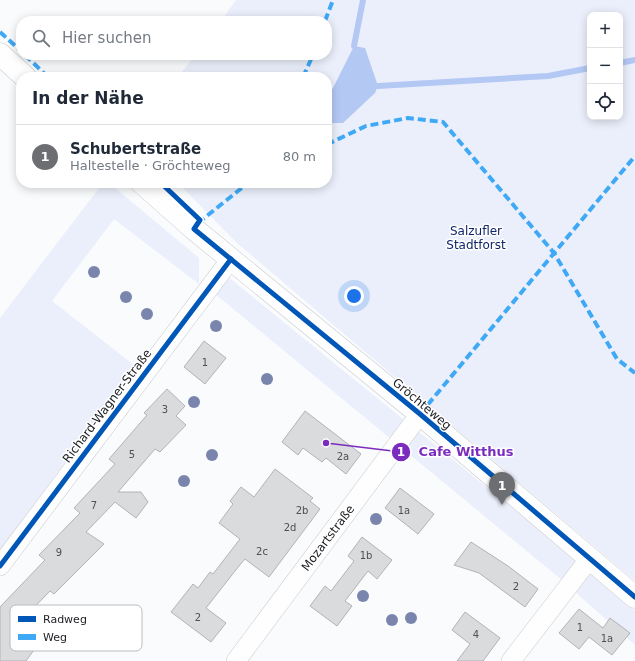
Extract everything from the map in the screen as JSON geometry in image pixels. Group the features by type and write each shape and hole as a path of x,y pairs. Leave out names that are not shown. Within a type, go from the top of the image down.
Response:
{"street":[{"path":"0,54 20,72"},
{"name":"Gröchteweg","path":"148,188 231,259 420,414 635,597"},
{"name":"Richard-Wagner-Straße","path":"0,566 231,259"},
{"name":"Mozartstraße","path":"236,661 420,414"},
{"path":"511,661 590,558"}],"green space":[{"name":"Salzufler Stadtforst","path":"236,0 635,0 635,581 237,243 183,188 332,188 332,72 182,72 191,60 332,60 332,16 225,16"},
{"path":"99,188 115,188 199,258 199,284 114,219 52,301 135,366 0,551 0,318"},
{"path":"227,276 563,549 635,611 635,645 557,576 214,293"}],"water":[{"path":"354,46 365,48 378,86 375,93 343,123 332,123 333,88"}],"building":[{"path":"204,341 226,358 205,384 184,367"},
{"path":"167,389 185,406 176,416 186,425 160,452 155,449 118,492 141,492 148,502 136,518 115,502 86,532 104,544 54,594 50,591 36,605 10,605 10,651 33,651 26,661 0,661 0,607 45,560 39,555 80,513 74,508 115,464 109,459 147,415 144,413"},
{"path":"305,411 361,454 346,474 326,458 322,462 303,448 298,455 282,442"},
{"path":"275,469 313,498 310,501 320,509 269,577 245,559 239,566 206,608 226,623 211,642 171,612 193,584 198,588 210,572 213,574 240,539 219,523 233,504 230,501 241,487 254,497"},
{"path":"400,488 434,514 418,534 385,508"},
{"path":"362,537 392,560 377,579 368,571 345,601 352,606 337,626 310,606 325,586 331,591 354,561 348,556"},
{"path":"471,542 508,566 538,589 525,607 479,573 454,565"},
{"path":"579,609 603,628 610,618 630,633 612,655 589,637 579,649 559,633"},
{"path":"465,612 500,638 483,661 457,661 470,644 452,630"}],"waterway":[{"path":"354,46 363,0"},
{"path":"623,62 635,60"},
{"path":"378,86 548,76 587,69"}],"marked path":[{"path":"327,16 333,0"},
{"path":"0,32 16,46"},
{"path":"30,60 43,72"},
{"path":"305,72 311,60"},
{"path":"332,142 366,126 408,118 443,122 554,253 617,359 635,373"},
{"path":"420,414 635,156"},
{"path":"198,223 242,188"}],"cycle path":[{"path":"166,188 200,220 194,229 420,414 635,597"},
{"path":"0,566 231,259"}],"place":[{"name":"Cafe Witthus","path":"326,443"},
{"name":"Schubertstraße","path":"502,505"}]}
